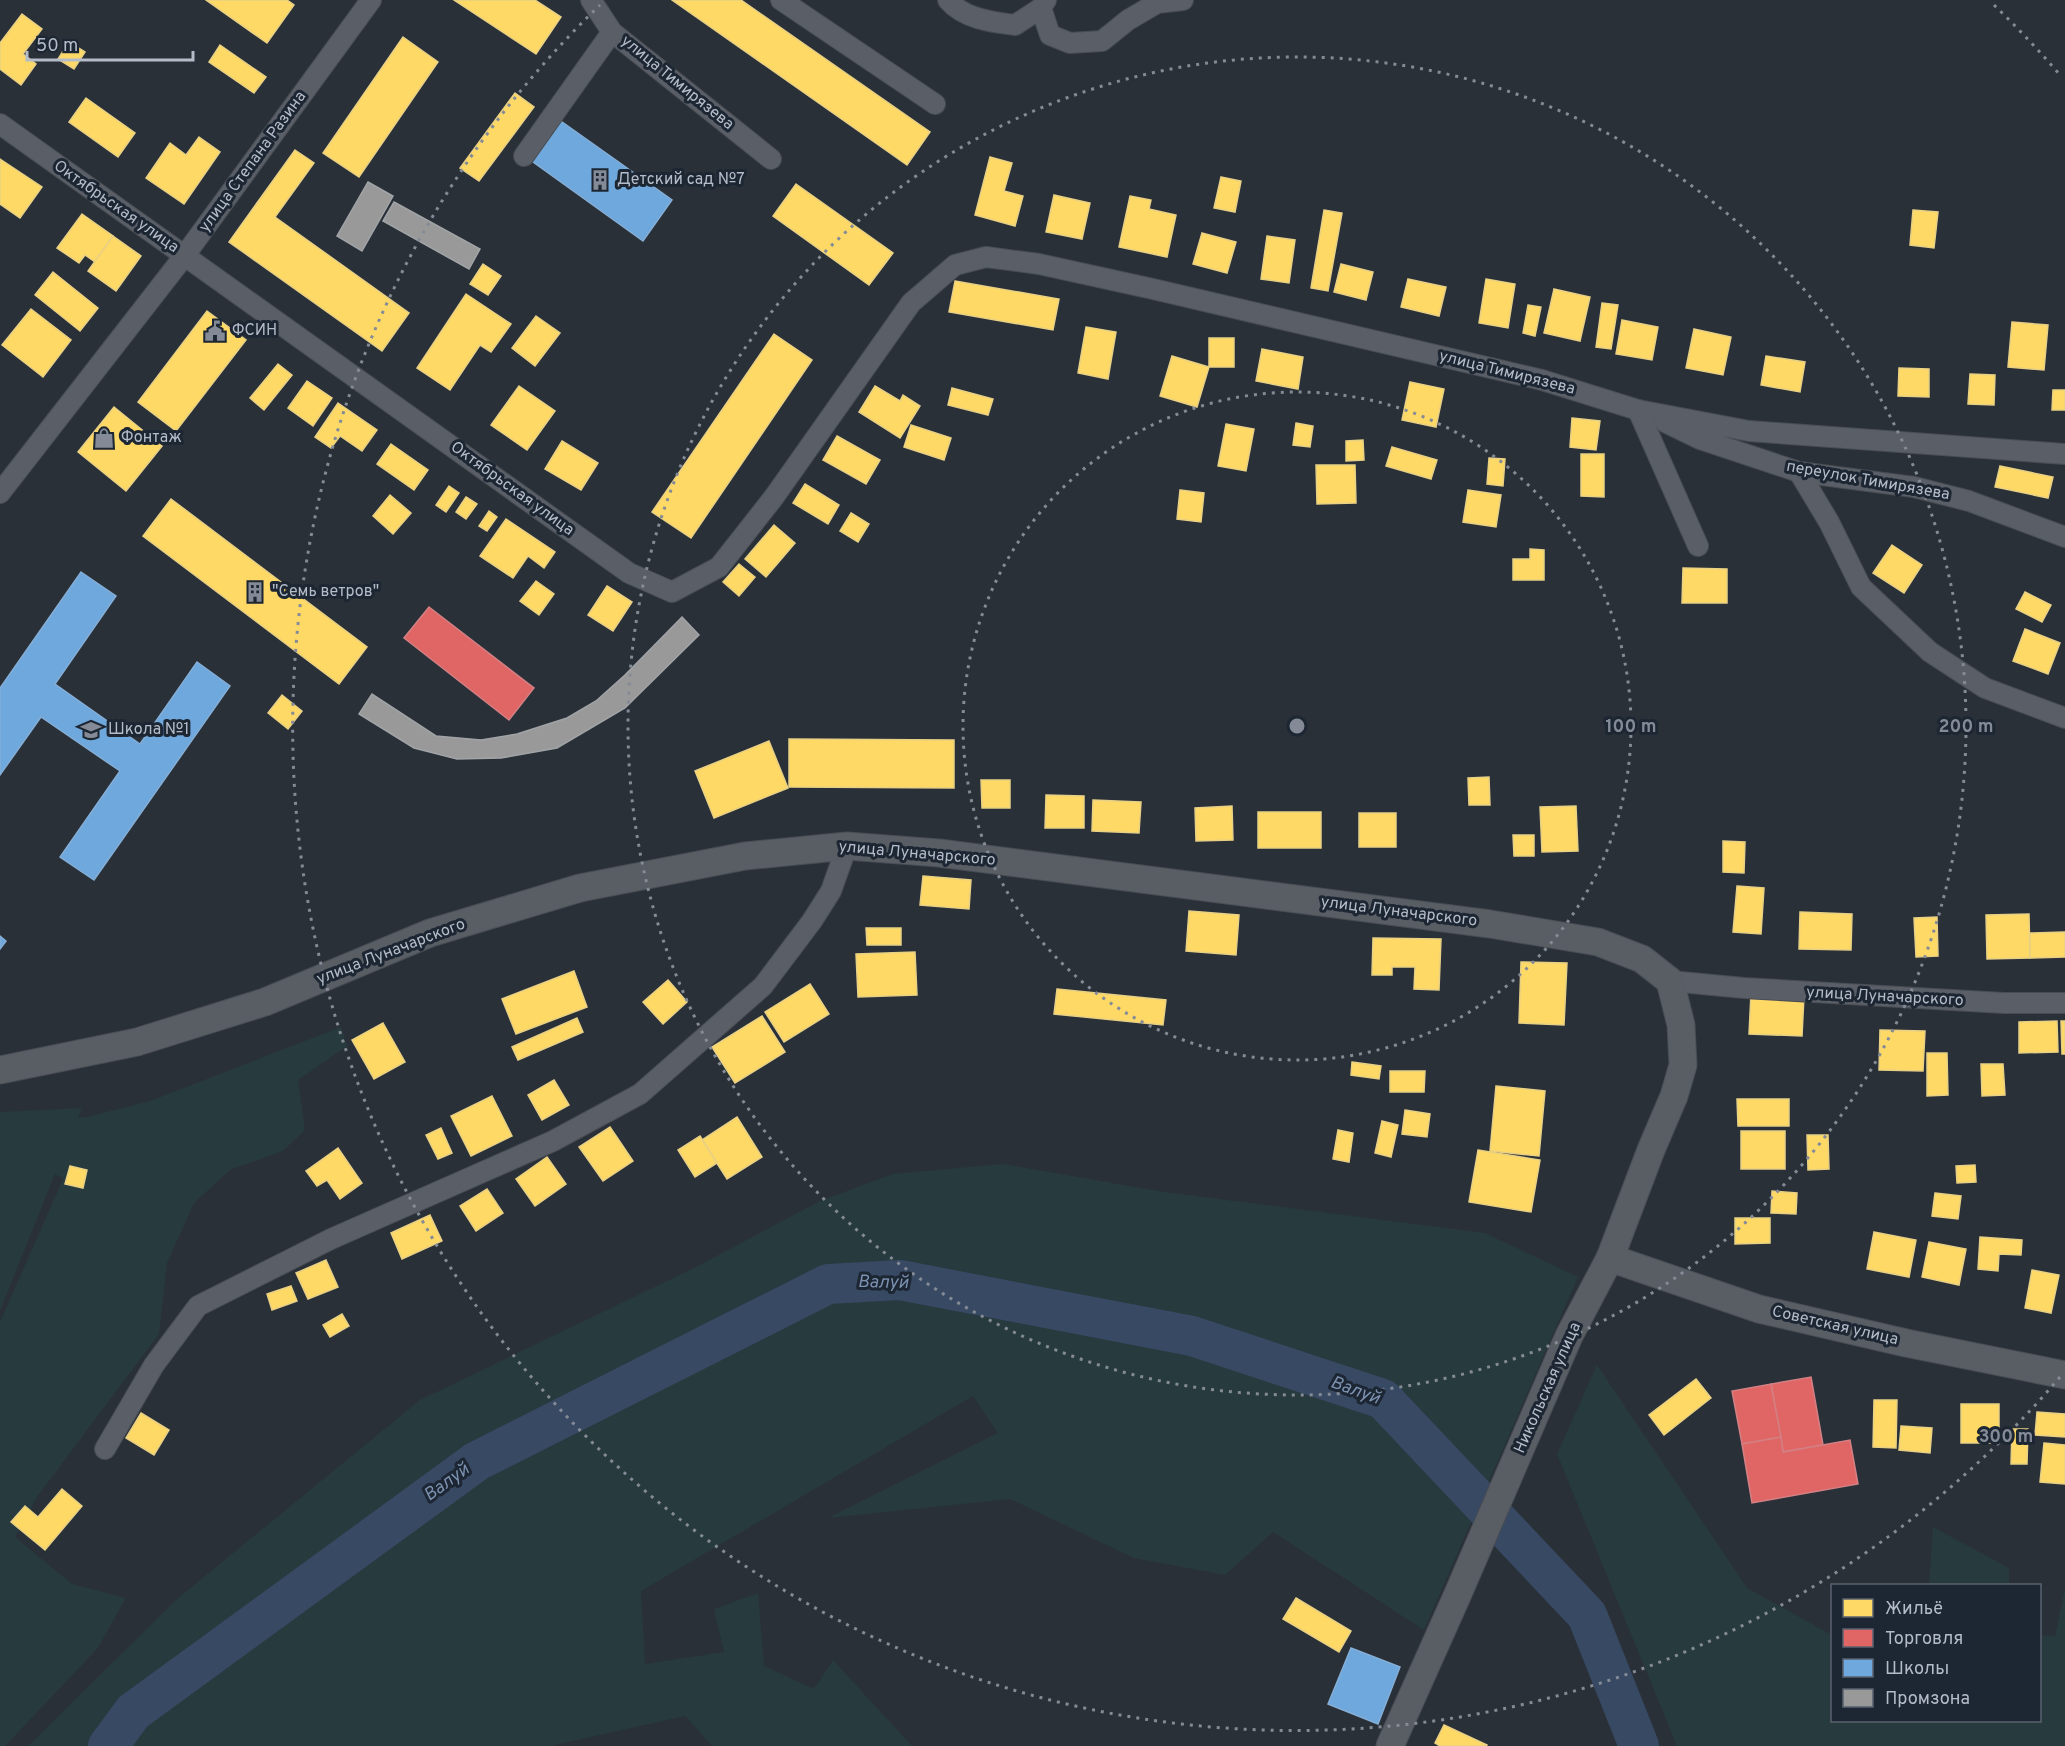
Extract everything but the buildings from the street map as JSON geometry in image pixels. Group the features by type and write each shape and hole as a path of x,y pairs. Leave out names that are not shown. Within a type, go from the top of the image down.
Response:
{"main road":[{"name":"улица Луначарского","path":"0,1070 147,1039 265,1002 430,933 580,888 745,856 847,846 939,853 1490,924 1598,942 1642,959 1670,981"},
{"name":"Никольская улица","path":"1390,1746 1569,1336 1610,1258 1674,1096 1683,1065 1681,1025 1670,981"},
{"name":"Советская улица","path":"1610,1258 1760,1309 1906,1343 2065,1375"}],"street":[{"name":"улица Степана Разина","path":"0,493 185,255 371,0"},
{"name":"улица Тимирязева","path":"591,0 612,32 771,159"},
{"path":"782,0 935,104"},
{"path":"948,0 956,9 978,18 1016,25 1044,4 1050,35 1070,43 1102,41 1128,20 1157,3 1183,0"},
{"path":"524,156 612,32"},
{"name":"Октябрьская улица","path":"0,124 629,573 672,592 718,567 774,497 911,303 955,266"},
{"name":"улица Тимирязева","path":"955,266 986,258 1040,264 1542,380 1638,410 1749,431 2065,454"},
{"path":"1638,410 1698,546"},
{"name":"переулок Тимирязева","path":"1638,410 1700,439 1799,472 1914,486 1969,501 2065,537"},
{"path":"1799,472 1829,522 1861,587 1930,652 1984,688 2065,718"},
{"path":"105,1449 154,1365 198,1306 331,1239 553,1141 640,1094 763,986 812,921 831,891 847,846"},
{"name":"улица Луначарского","path":"1670,981 1744,988 2004,1003 2065,1004"}],"green space":[{"path":"341,1027 347,1046 298,1080 305,1130 283,1151 230,1170 194,1203 167,1263 159,1334 37,1497 15,1537 72,1584 126,1598 97,1649 5,1746 0,1746 0,1322 63,1179 55,1174 0,1311 0,1112 82,1108 78,1118 87,1117 150,1101"},
{"path":"1003,1164 1164,1192 1485,1233 1578,1277 1424,1630 1273,1532 1225,1575 1134,1558 1010,1499 828,1518 998,1433 973,1396 641,1591 645,1664 724,1652 714,1609 758,1593 764,1666 814,1689 833,1660 912,1746 712,1746 685,1716 550,1746 28,1746 177,1599 420,1400 694,1268 820,1201 893,1174"},
{"path":"1597,1365 1747,1588 1831,1634 1831,1722 2041,1722 2041,1635 2055,1636 2065,1589 2065,1746 1677,1746 1557,1454"},
{"path":"1933,1527 2009,1568 2009,1584 1929,1584"}],"waterway":[{"name":"Валуй","path":"108,1746 133,1712 477,1461 828,1284 900,1280 1192,1336 1383,1399 1587,1615 1639,1746"}],"place":[{"name":"Детский сад №7","path":"600,180"},
{"name":"ФСИН","path":"215,331"},
{"name":"Фонтаж","path":"104,438"},
{"name":"\"Семь ветров\"","path":"255,592"},
{"name":"Школа №1","path":"91,730"}]}
